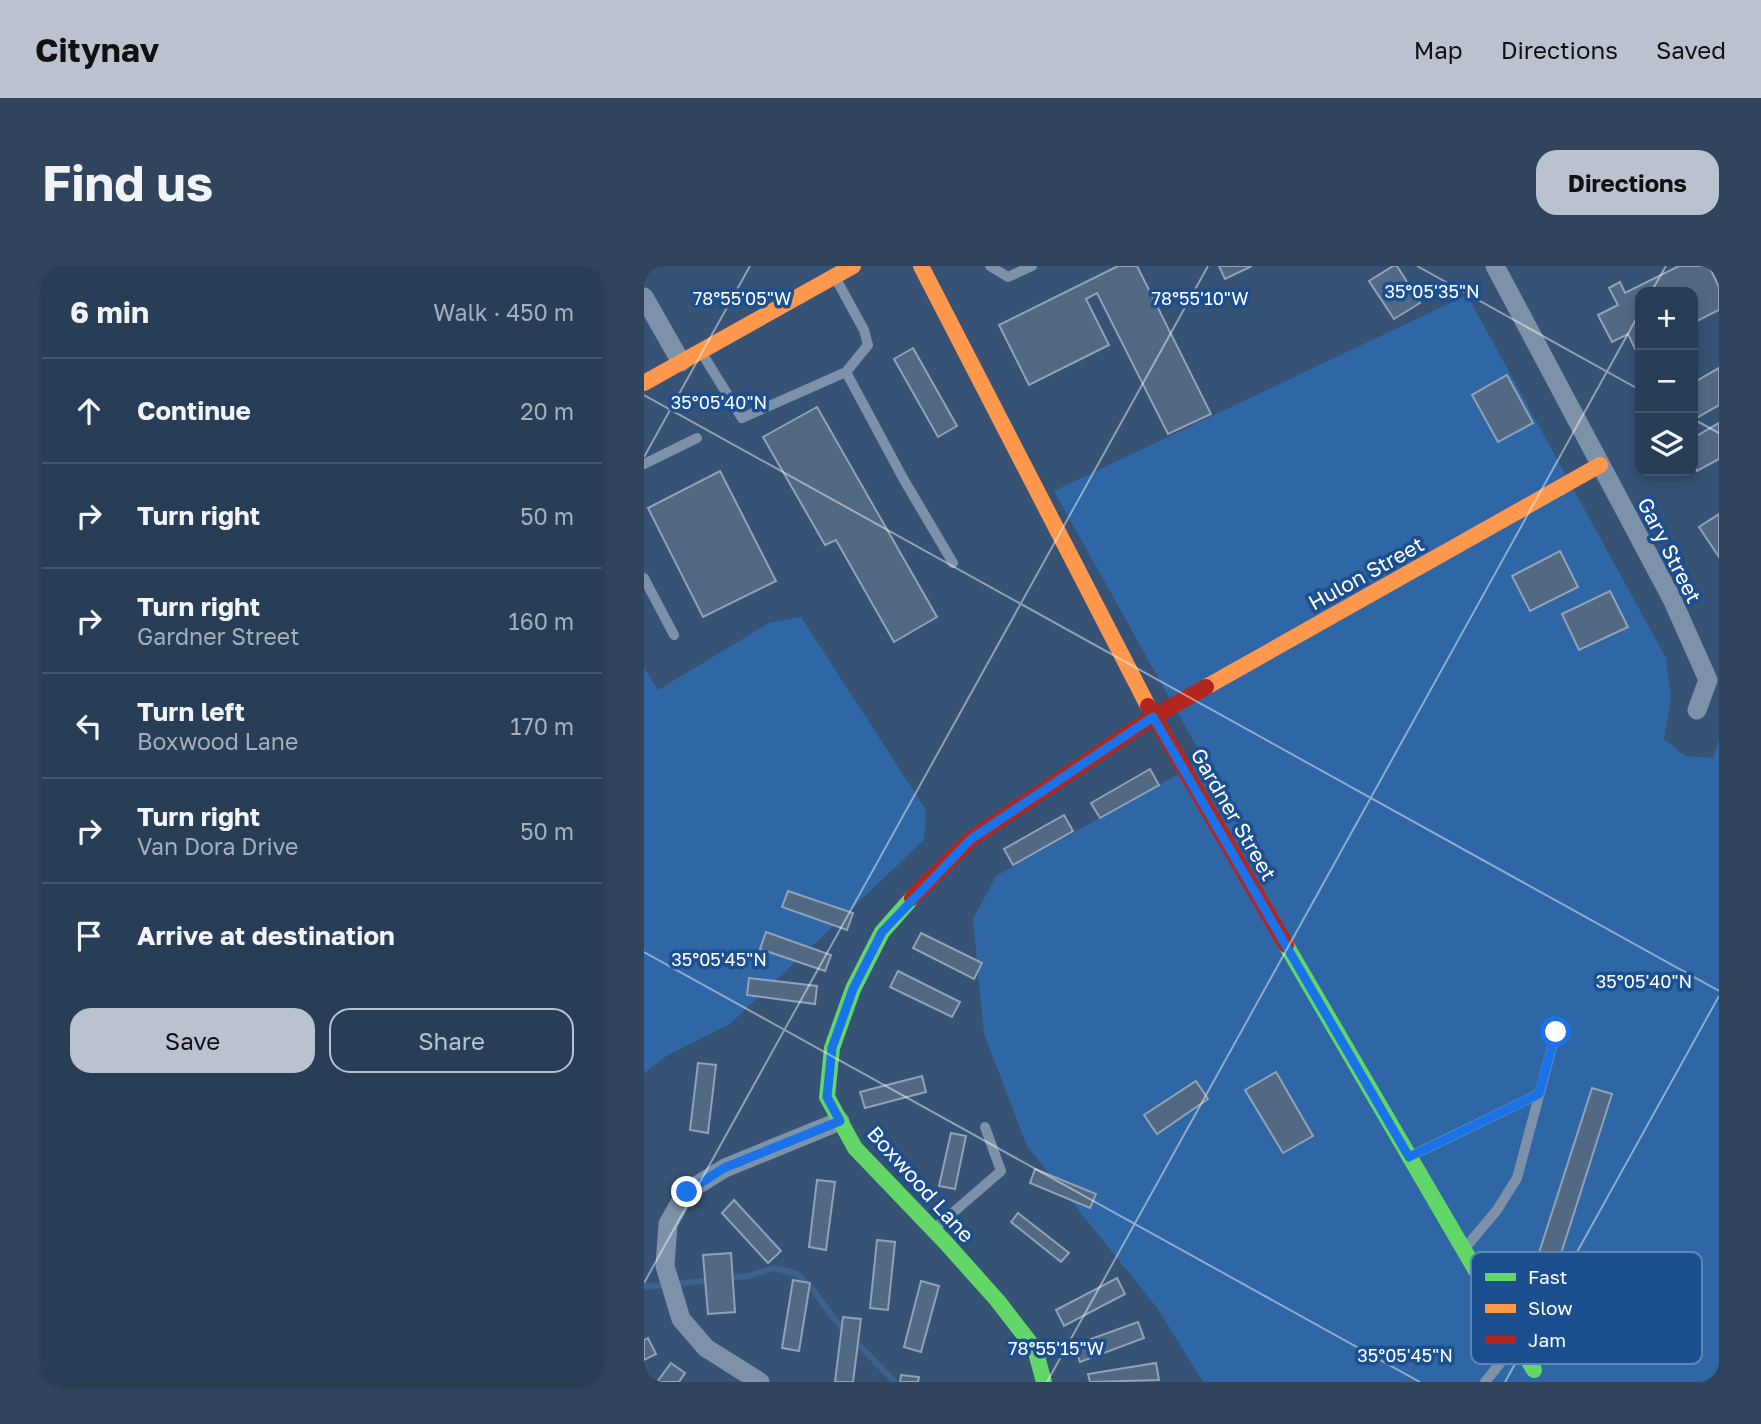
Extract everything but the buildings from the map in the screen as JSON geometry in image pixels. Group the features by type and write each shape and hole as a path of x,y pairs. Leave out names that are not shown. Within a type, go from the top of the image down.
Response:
{"street":[{"path":"644,383 832,271 853,266"},
{"name":"Gardner Street","path":"921,266 1153,717 1471,1262"},
{"name":"Gary Street","path":"1495,266 1672,599 1708,680 1697,710"},
{"path":"644,297 681,362"},
{"name":"Hulon Street","path":"1153,717 1600,465"},
{"name":"Boxwood Lane","path":"1044,1382 1035,1349 998,1300 855,1148 827,1097 832,1048 853,989 882,932 971,839 1153,717"},
{"path":"760,1382 706,1348 681,1319 665,1266 668,1224 687,1192 724,1168 840,1121"},
{"name":"Gardner Street","path":"1530,1364 1534,1370"}],"lane":[{"path":"990,266 1008,277 1032,266"},
{"path":"701,351 742,418 846,372 868,345 864,330 832,271"},
{"path":"846,372 904,480 953,563"},
{"path":"644,464 697,438"},
{"path":"644,578 674,635"},
{"path":"1464,1250 1497,1210 1517,1178 1556,1032"},
{"path":"1409,1157 1539,1094"},
{"path":"933,1230 1001,1171 985,1127"},
{"path":"1485,1382 1499,1364"}],"shaded area":[{"path":"1467,295 1666,658 1671,698 1664,739 1685,756 1713,758 1719,739 1719,1382 1203,1382 1158,1309 1027,1146 984,1034 973,919 996,876 1204,760 1054,491"},
{"path":"801,617 926,810 924,840 730,1024 668,1055 644,1073 644,668 658,690 769,623"}],"waterway":[{"path":"726,1278 748,1276 774,1268 797,1274 814,1291 835,1320 895,1382"},
{"path":"644,1287 712,1280"}],"traffic: fast":[{"path":"912,898 882,932 853,989 832,1048 827,1097 855,1148 946,1243 997,1300 1035,1349 1044,1382"},
{"path":"1286,945 1471,1262"},
{"path":"1530,1364 1534,1370"}],"traffic: slow":[{"path":"644,383 853,266"},
{"path":"921,266 1148,706"},
{"path":"1206,687 1600,465"}],"traffic: jam":[{"path":"912,898 971,839 1153,717 1206,687"},
{"path":"1148,706 1286,945"}],"route":[{"path":"687,1192 724,1168 840,1121 827,1097 832,1048 853,989 882,932 925,884 971,839 1153,717 1409,1157 1539,1094 1556,1032"}]}
